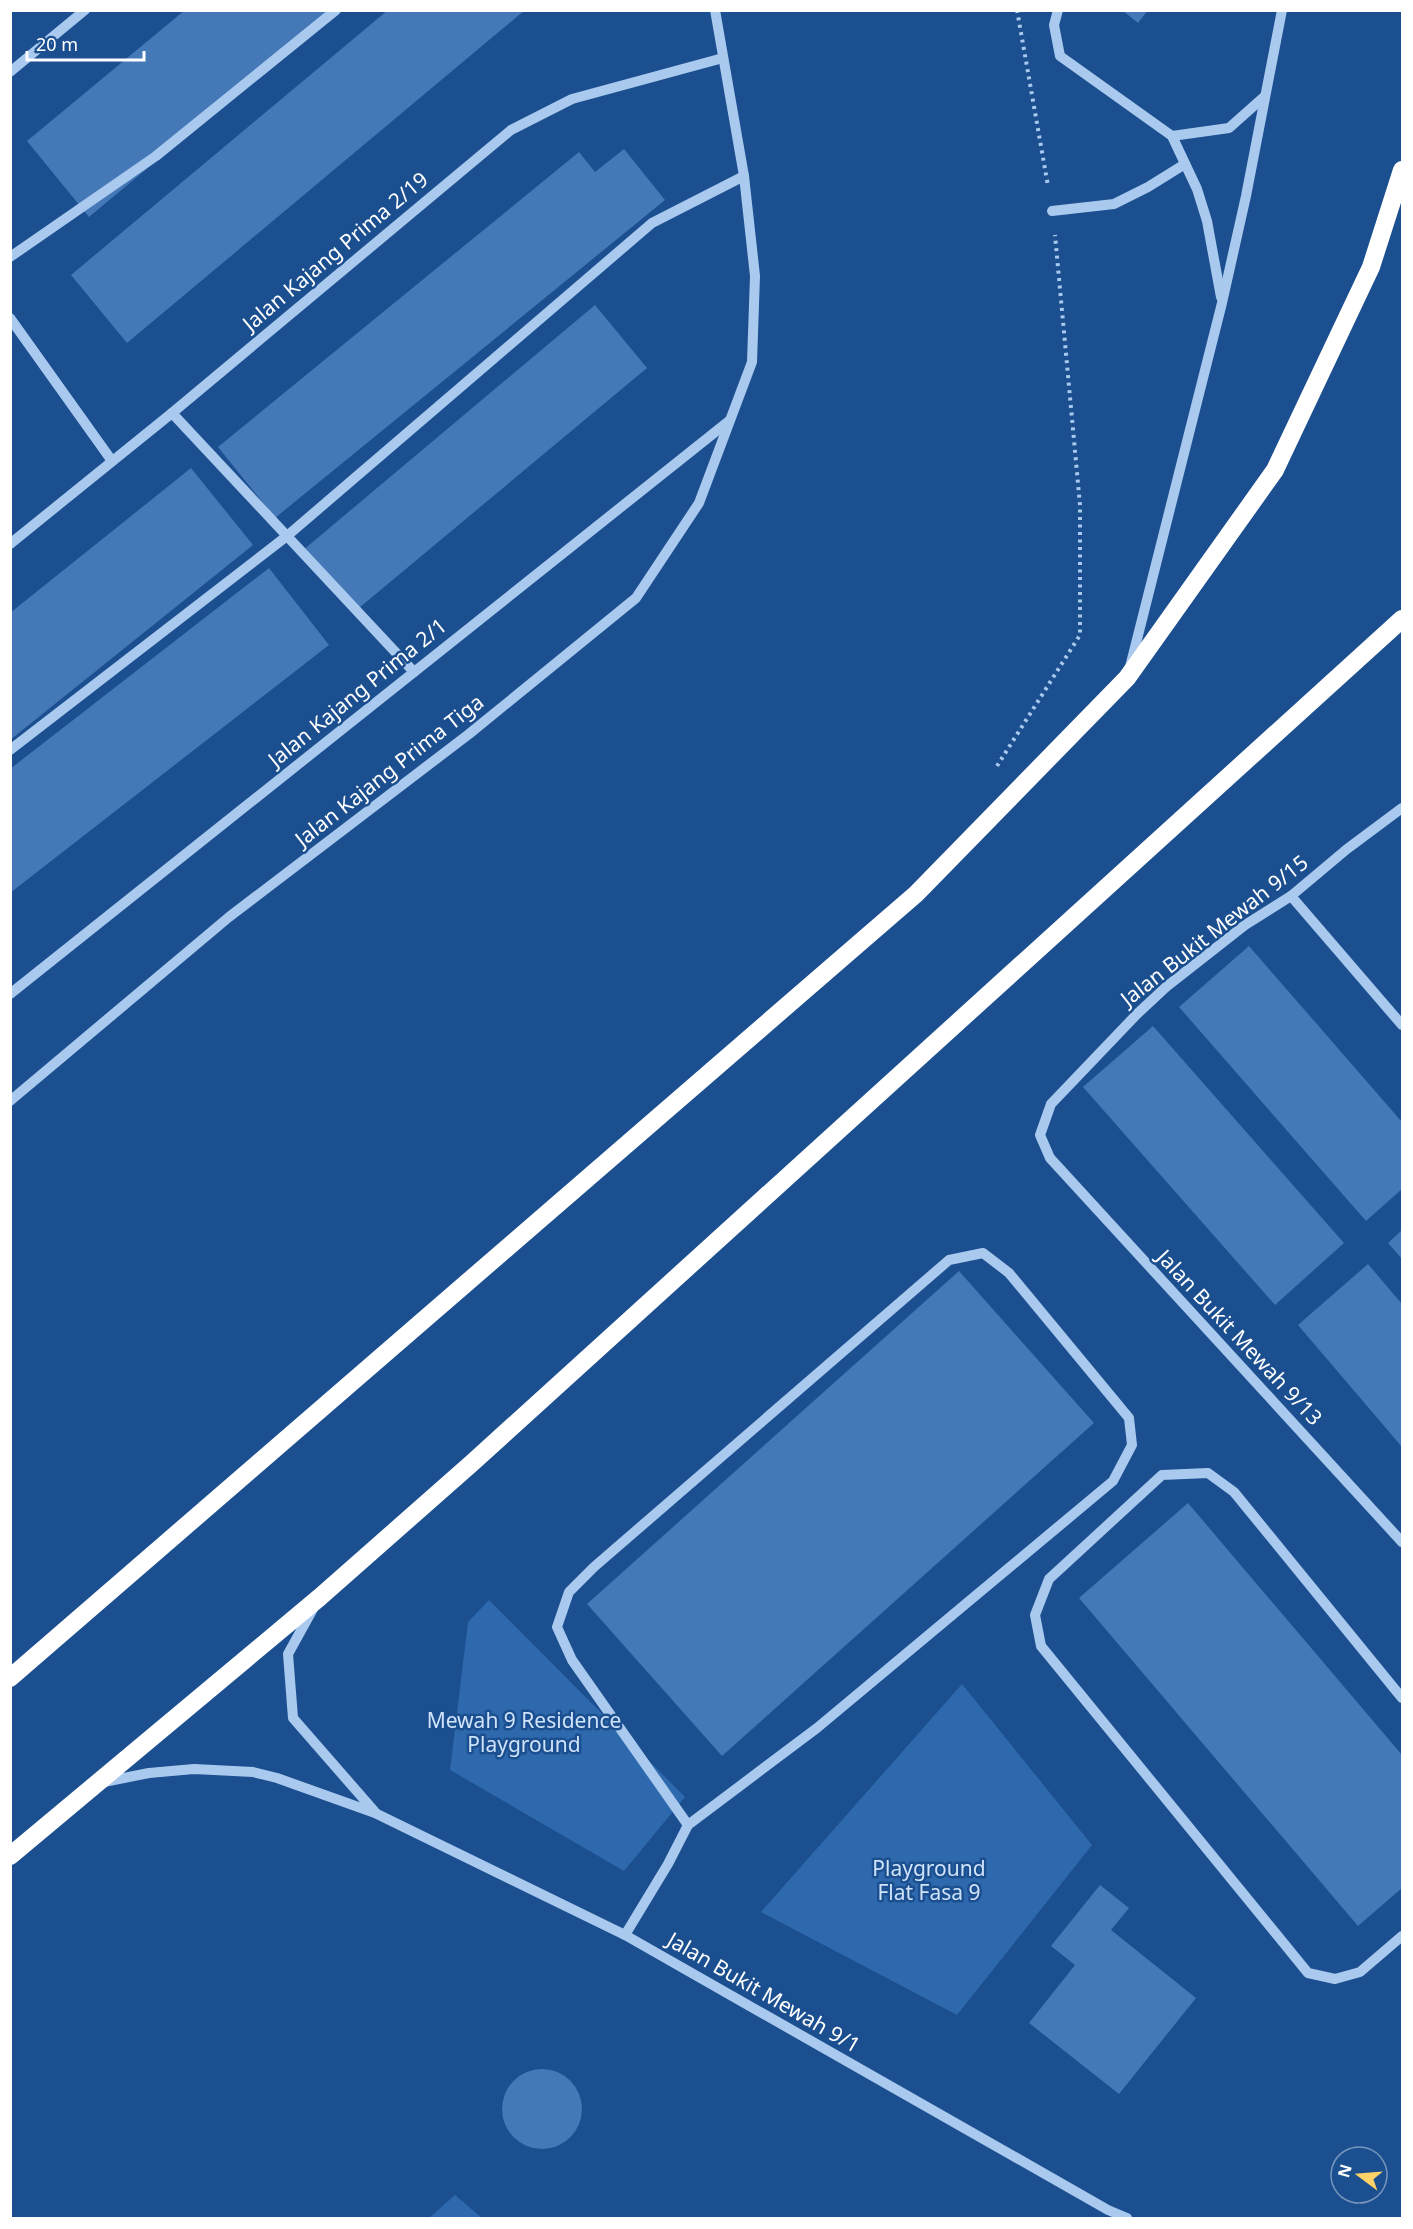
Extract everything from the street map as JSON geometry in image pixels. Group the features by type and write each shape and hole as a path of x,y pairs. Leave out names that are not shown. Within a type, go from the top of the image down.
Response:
{"highway":[{"path":"10,1678 916,894 1127,678 1275,470 1371,267 1402,170"},
{"path":"10,1856 320,1597 472,1463 1402,619"}],"street":[{"path":"10,72 85,10"},
{"path":"10,257 156,156 336,10"},
{"path":"715,10 744,176 755,276 752,362 729,421"},
{"path":"1058,10 1054,25 1060,56 1172,136 1197,189 1207,221 1222,303"},
{"path":"1127,678 1222,303 1246,196 1282,10"},
{"name":"Jalan Kajang Prima 2/19","path":"10,544 172,413 511,130 572,99 723,58"},
{"path":"1172,136 1229,128 1264,96"},
{"path":"1052,211 1114,204 1148,187 1185,164"},
{"path":"10,750 287,536 652,223 744,176"},
{"path":"10,318 112,461"},
{"path":"172,413 414,672"},
{"name":"Jalan Kajang Prima 2/1","path":"10,994 729,421"},
{"name":"Jalan Kajang Prima Tiga","path":"10,1101 229,917 469,734 636,598 699,503 729,421"},
{"name":"Jalan Bukit Mewah 9/15","path":"1050,1158 1040,1135 1051,1104 1137,1014 1166,987 1245,925 1291,896 1347,849 1402,808"},
{"path":"1291,896 1402,1025"},
{"name":"Jalan Bukit Mewah 9/13","path":"1050,1158 1402,1542"},
{"path":"625,1935 668,1864 688,1825 818,1728 1113,1481 1132,1445 1129,1418 1009,1273 983,1254 949,1260 594,1567 569,1592 557,1627 573,1660 688,1825"},
{"path":"1402,1698 1234,1492 1208,1473 1162,1474 1049,1579 1035,1615 1041,1646 1308,1972 1335,1979 1360,1972 1402,1936"},
{"path":"320,1597 288,1654 293,1718 375,1813"},
{"name":"Jalan Bukit Mewah 9/1","path":"95,1784 160,1772 194,1769 253,1772 277,1778 375,1813 625,1935 1108,2214 1126,2218"}],"path":[{"path":"992,774 1080,635 1080,505 1052,211 1017,10"}],"green space":[{"name":"Mewah 9 Residence Playground","path":"489,1600 685,1797 624,1871 450,1770 468,1622"},
{"name":"Playground Flat Fasa 9","path":"962,1684 1092,1845 957,2015 761,1912"},
{"path":"455,2195 482,2218 429,2218"}],"building":[{"path":"185,10 337,10 89,217 27,141"},
{"path":"388,10 525,10 127,343 71,275"},
{"path":"1122,10 1148,10 1138,23"},
{"path":"624,149 665,200 275,518 218,447 579,152 595,172"},
{"path":"595,305 647,368 353,613 302,551"},
{"path":"191,468 253,545 10,740 10,613"},
{"path":"269,568 329,645 10,893 10,769"},
{"path":"1249,946 1402,1122 1402,1189 1366,1221 1179,1007"},
{"path":"1153,1026 1344,1243 1275,1305 1083,1087"},
{"path":"1402,1230 1402,1259 1388,1243"},
{"path":"1368,1264 1402,1304 1402,1447 1298,1325"},
{"path":"959,1271 1094,1423 722,1756 587,1604"},
{"path":"1188,1503 1402,1755 1402,1888 1358,1926 1079,1598"},
{"path":"1100,1885 1129,1908 1111,1930 1196,1998 1119,2094 1029,2023 1075,1965 1051,1946"},
{"path":"542,2069 557,2072 570,2081 579,2094 582,2109 579,2124 570,2137 557,2146 542,2149 527,2146 514,2137 505,2124 502,2109 505,2094 514,2081 527,2072"}]}
